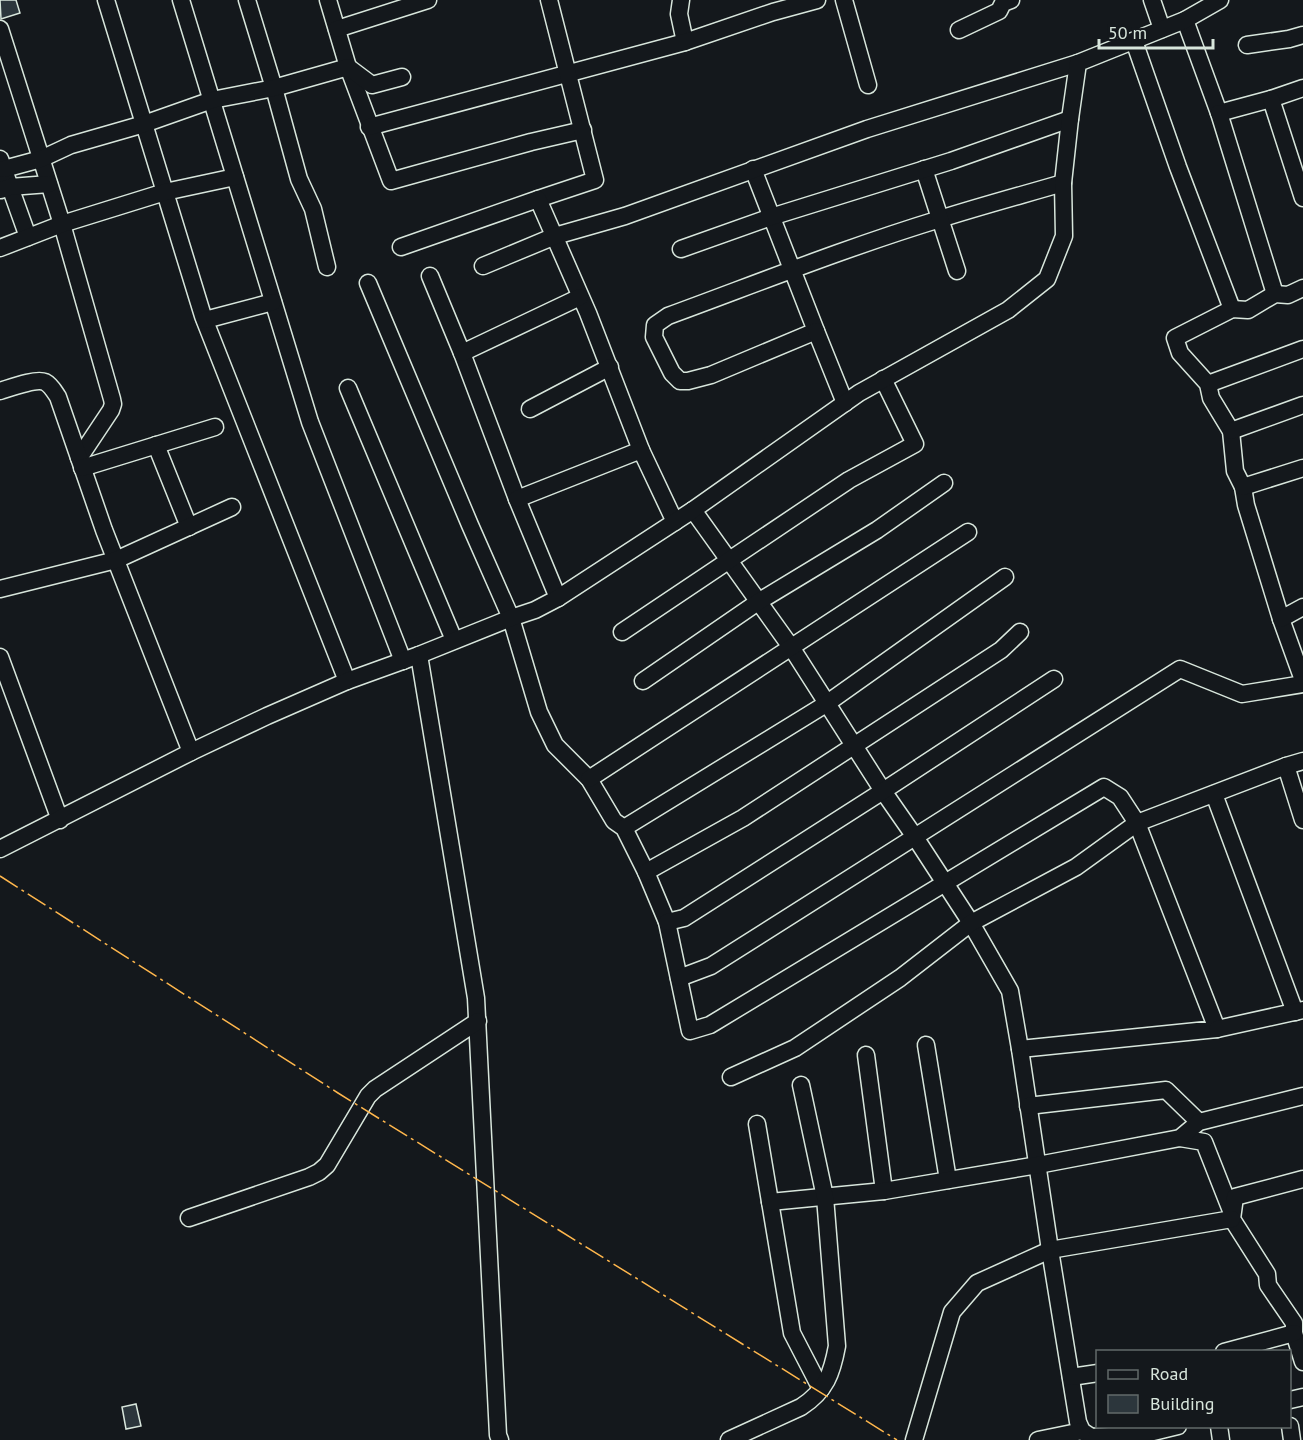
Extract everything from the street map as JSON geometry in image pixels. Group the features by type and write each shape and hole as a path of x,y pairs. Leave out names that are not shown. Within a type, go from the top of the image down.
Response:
{"street":[{"path":"106,0 205,320 348,681"},
{"path":"182,0 313,432 403,661"},
{"path":"247,0 299,179 313,208 327,267"},
{"path":"328,0 348,67 391,181 583,130"},
{"path":"337,29 428,0"},
{"path":"401,247 595,180 549,0"},
{"path":"681,0 679,14 685,42"},
{"path":"369,127 685,42 773,12 817,0"},
{"path":"844,0 868,86"},
{"path":"959,30 999,11 1003,3 1011,0"},
{"path":"1152,0 1162,29"},
{"path":"483,266 555,236 625,216 867,129 1078,63 1185,20 1220,0"},
{"path":"1185,20 1219,113 1275,294"},
{"path":"0,29 62,224 111,393 113,404 80,463"},
{"path":"1247,45 1303,35"},
{"path":"1134,41 1178,167 1232,309"},
{"path":"0,849 267,716 348,681 535,610 558,598 693,510 859,393 1008,310 1047,279 1064,236 1063,183 1078,63"},
{"path":"28,237 5,189 2,164 41,159 71,145 144,124 212,100 274,88 348,67"},
{"path":"348,67 372,85 402,77"},
{"path":"1219,113 1303,88"},
{"path":"1271,99 1303,198"},
{"path":"681,249 771,217 951,161 1070,120"},
{"path":"924,169 957,271"},
{"path":"753,170 845,403"},
{"path":"0,248 62,224 165,192 236,177"},
{"path":"816,331 711,375 688,381 680,381 672,373 654,337 655,325 668,316 940,219 1063,183"},
{"path":"5,189 49,184"},
{"path":"538,199 610,367 641,450 675,522"},
{"path":"430,276 558,598"},
{"path":"368,283 511,618 539,712 555,745 590,778 615,821 624,828 646,872 667,922 690,1031 710,1025 1104,788 1120,797 1137,823 1217,1029"},
{"path":"679,978 711,966 1180,669 1242,694 1303,682 1281,619 1246,505 1243,487 1234,471 1231,431 1211,398 1208,384 1180,353 1175,338 1232,309 1248,310 1275,294 1288,295 1303,288"},
{"path":"462,352 580,297"},
{"path":"205,320 273,302"},
{"path":"1208,384 1303,349"},
{"path":"530,409 610,367"},
{"path":"0,391 39,380 52,388 58,397 116,560 191,752"},
{"path":"622,632 849,480 915,444 883,380"},
{"path":"348,388 454,640"},
{"path":"1231,431 1303,405"},
{"path":"80,463 156,445 214,427"},
{"path":"156,445 189,527"},
{"path":"517,499 641,450"},
{"path":"1243,487 1303,468"},
{"path":"644,681 758,602 877,530 944,483"},
{"path":"0,589 116,560 232,507"},
{"path":"693,510 791,647 826,704 971,923 1010,991 1078,1422 1088,1436"},
{"path":"590,778 968,532"},
{"path":"624,828 826,704 1005,577"},
{"path":"1281,619 1303,607"},
{"path":"646,872 743,818 1001,650 1020,632"},
{"path":"419,655 474,979 500,1440"},
{"path":"0,657 60,820"},
{"path":"667,922 684,918 884,791 1054,679"},
{"path":"731,1077 795,1048 900,978 971,923 1076,867 1137,823 1303,761"},
{"path":"1286,766 1303,820"},
{"path":"1020,1049 1217,1029 1299,1011 1214,794"},
{"path":"189,1218 319,1172 327,1165 368,1096 375,1089 478,1021"},
{"path":"926,1045 948,1180"},
{"path":"866,1055 884,1191"},
{"path":"729,1440 801,1407 813,1399 825,1385 837,1346 825,1197 801,1085"},
{"path":"1029,1106 1166,1090 1199,1122"},
{"path":"1180,1138 1199,1122 1303,1096"},
{"path":"757,1124 792,1333 821,1389"},
{"path":"770,1202 884,1191 1038,1166 1180,1138 1204,1142 1232,1216 1267,1274 1269,1285 1294,1323 1294,1333 1303,1362"},
{"path":"1232,1216 1235,1197 1303,1179"},
{"path":"914,1440 952,1312 977,1283 1050,1250 1232,1216"},
{"path":"1231,1350 1294,1333"},
{"path":"1071,1377 1096,1373"},
{"path":"1038,1440 1088,1436 1146,1437 1172,1428"}],"building":[{"path":"0,0 16,0 20,13 1,19"},
{"path":"136,1404 141,1426 126,1429 122,1407"}],"power":[{"path":"0,876 338,1093 897,1440"}]}
